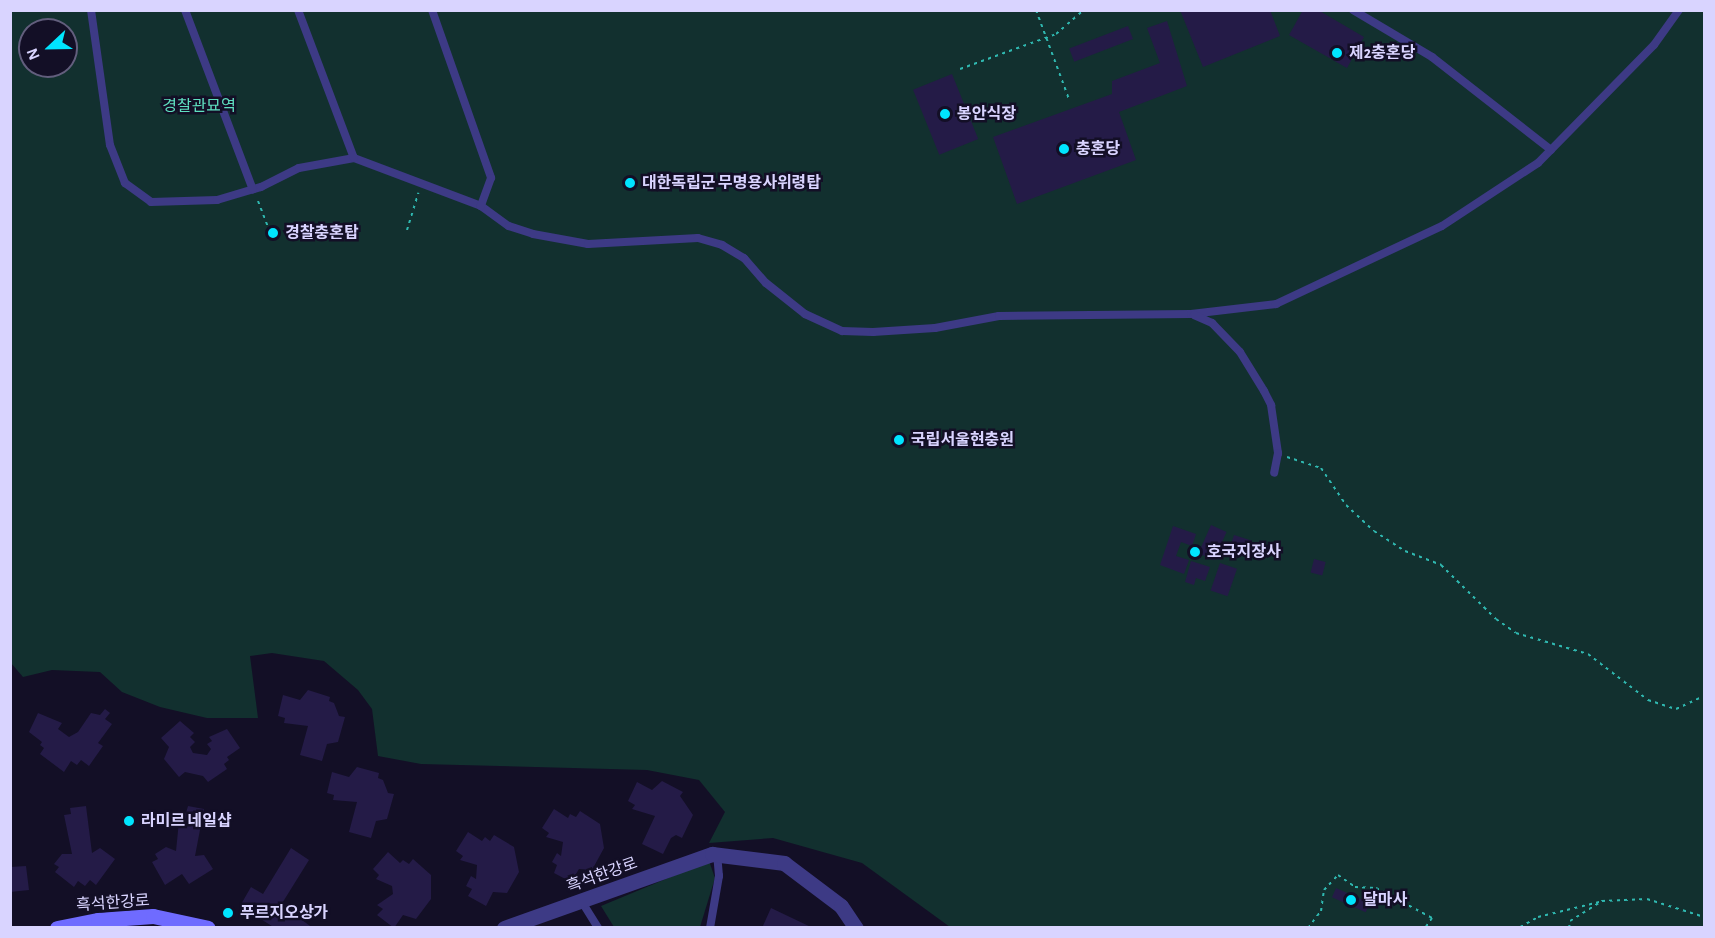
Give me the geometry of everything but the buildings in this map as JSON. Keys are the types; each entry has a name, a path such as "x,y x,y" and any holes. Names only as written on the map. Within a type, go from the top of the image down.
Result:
{"street":[{"name":"흑석한강로","path":"504,927 582,902 715,854"},
{"path":"715,854 784,863 841,906 856,927"},
{"name":"흑석한강로","path":"57,927 98,920 153,916 208,927"}],"lane":[{"path":"185,10 253,190"},
{"path":"298,10 354,158"},
{"path":"432,10 491,178 481,206"},
{"path":"1353,10 1432,57 1551,150"},
{"path":"93,11 110,145 125,183 151,202 173,204 217,200 253,190 299,168 354,158 481,206 508,226 564,241 618,244 698,238 722,245 744,258 766,283 805,314 842,331 935,328 1025,315 1191,314 1276,304 1442,226 1538,163 1654,45 1679,10"},
{"path":"1191,314 1212,322 1240,352 1264,391 1271,405 1278,453 1274,473"},
{"path":"710,927 719,876 715,854"},
{"path":"582,902 598,927"}],"path":[{"path":"1036,10 1069,99"},
{"path":"960,69 1046,38 1084,10"},
{"path":"407,230 421,182"},
{"path":"253,190 268,229"},
{"path":"1278,453 1321,468 1346,505 1374,531 1405,551 1441,565 1496,619 1516,633 1588,654 1648,700 1676,709 1704,696"},
{"path":"1308,927 1321,911 1324,890 1338,875 1355,887 1376,888 1412,910 1432,918 1425,927"},
{"path":"1499,927 1520,927 1538,917 1602,901 1647,899 1704,917"},
{"path":"1569,927 1570,921 1602,901"}],"green space":[{"name":"국립서울현충원","path":"11,11 1704,11 1704,927 950,927 862,863 773,838 709,843 725,812 699,780 647,770 421,764 378,756 372,709 358,690 324,661 272,653 250,656 258,718 207,718 160,707 122,692 100,672 52,670 23,677 11,663"},
{"path":"709,861 715,878 700,927 614,927 601,906"}],"place":[{"name":"제2충혼당","path":"1337,53"},
{"name":"봉안식장","path":"945,114"},
{"name":"충혼당","path":"1064,149"},
{"name":"대한독립군 무명용사위령탑","path":"630,183"},
{"name":"경찰충혼탑","path":"273,233"},
{"name":"국립서울현충원","path":"899,440"},
{"name":"호국지장사","path":"1195,552"},
{"name":"라미르 네일샵","path":"129,821"},
{"name":"달마사","path":"1351,900"},
{"name":"푸르지오상가","path":"228,913"}],"park label":[{"name":"경찰관묘역","path":"199,106"}]}
